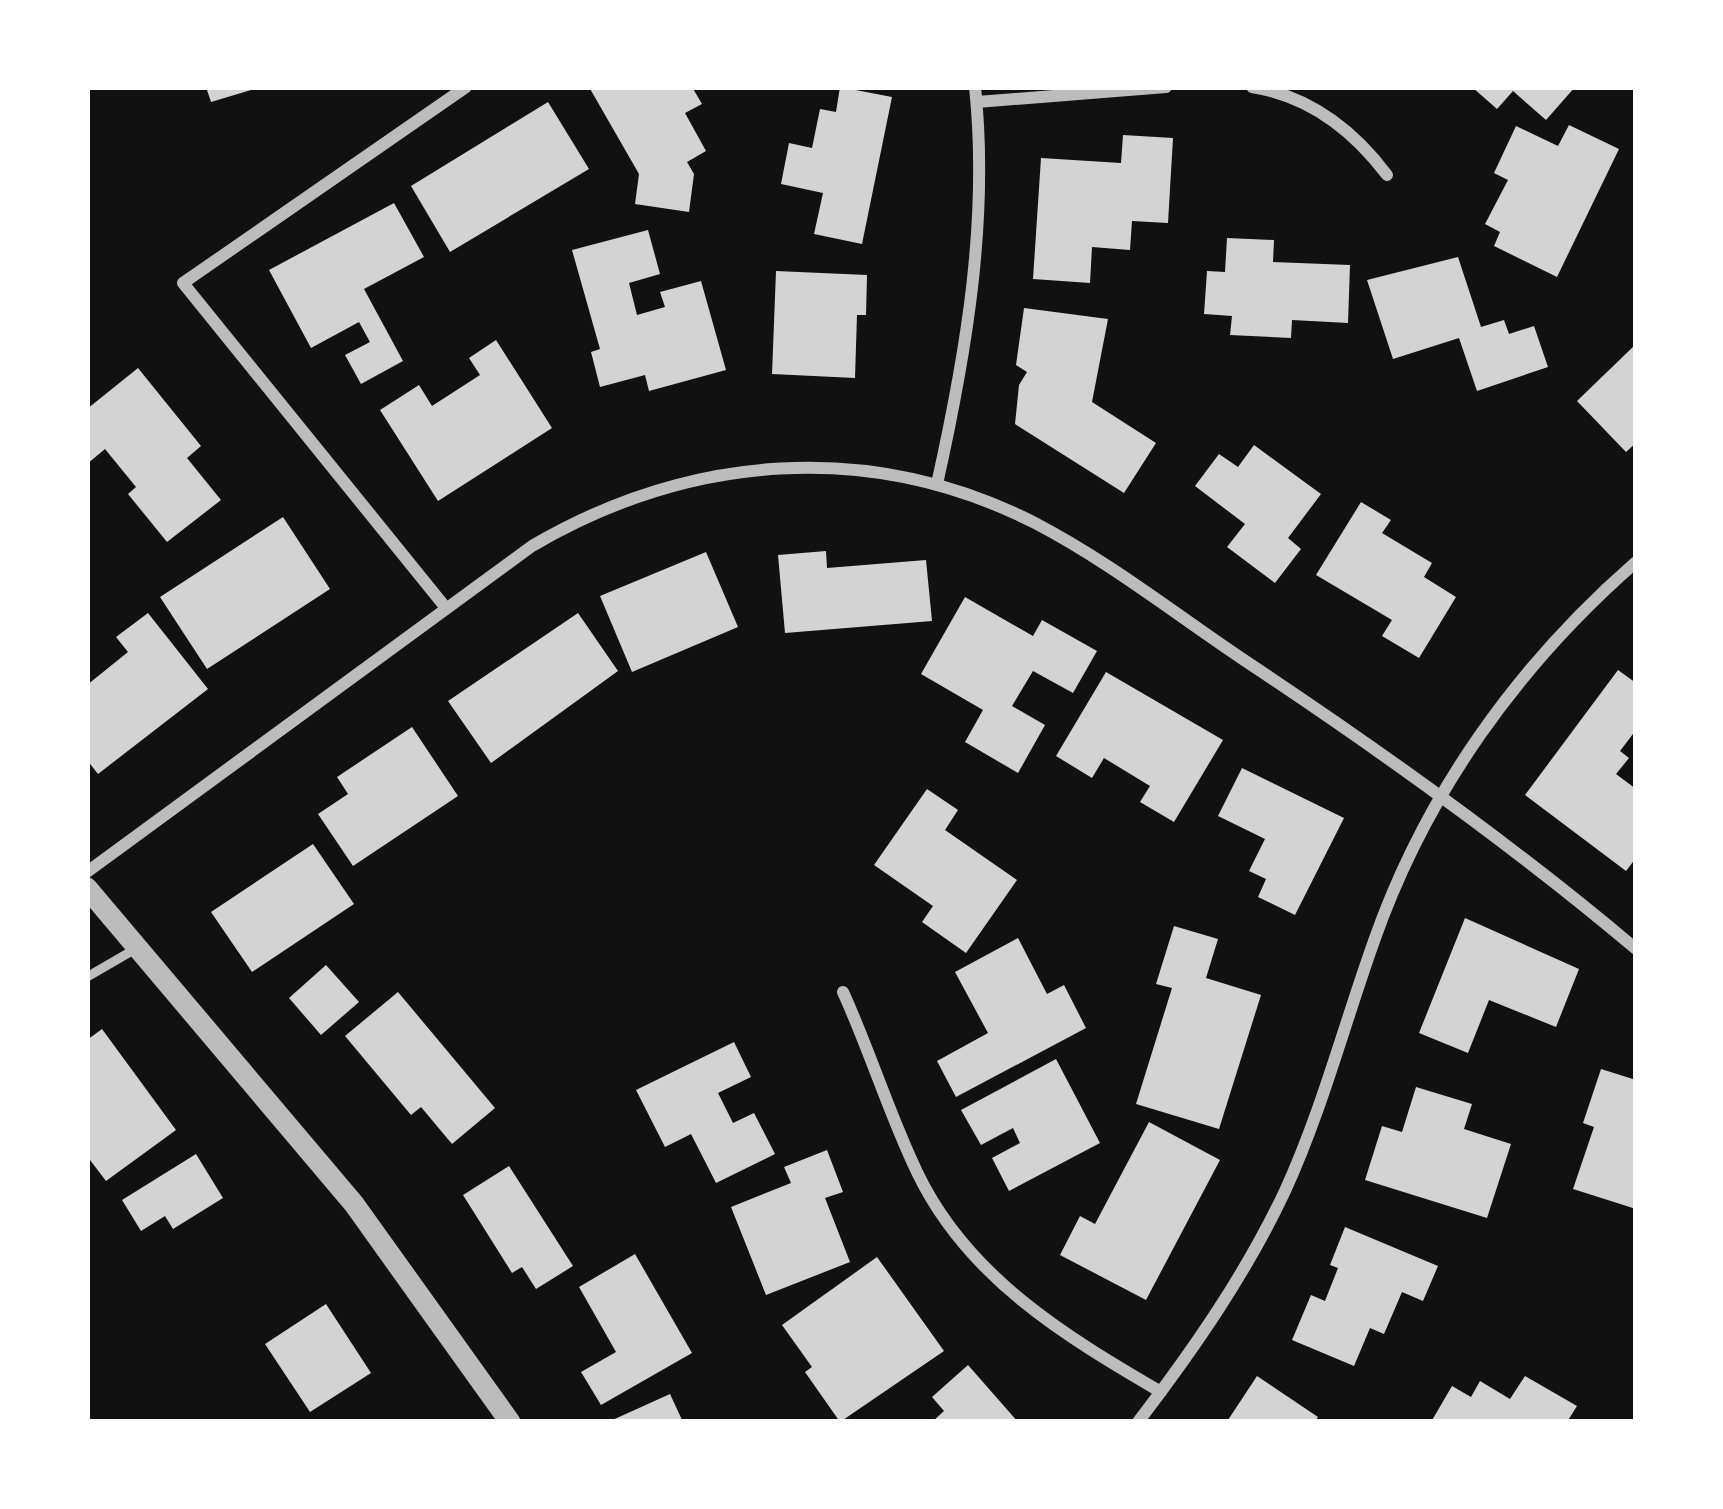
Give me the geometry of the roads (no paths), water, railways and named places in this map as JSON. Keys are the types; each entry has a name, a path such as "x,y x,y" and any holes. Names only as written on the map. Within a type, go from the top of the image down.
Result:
{"street":[{"path":"446,608 183,283 466,87"},
{"path":"937,484 958,390 976,247 981,156 975,87"},
{"path":"977,102 1166,87"},
{"path":"1252,87 1318,110 1339,124 1387,175"},
{"path":"87,872 446,608 577,520 676,482 726,471 855,468 937,484 989,502 1062,539 1442,792 1636,949"},
{"path":"1138,1422 1226,1298 1283,1195 1315,1123 1375,938 1442,792 1527,670 1636,562"},
{"path":"87,888 354,1204 510,1422"},
{"path":"843,992 919,1177 974,1255 1018,1300 1068,1338 1161,1392"}],"lane":[{"path":"87,977 137,947"}]}
